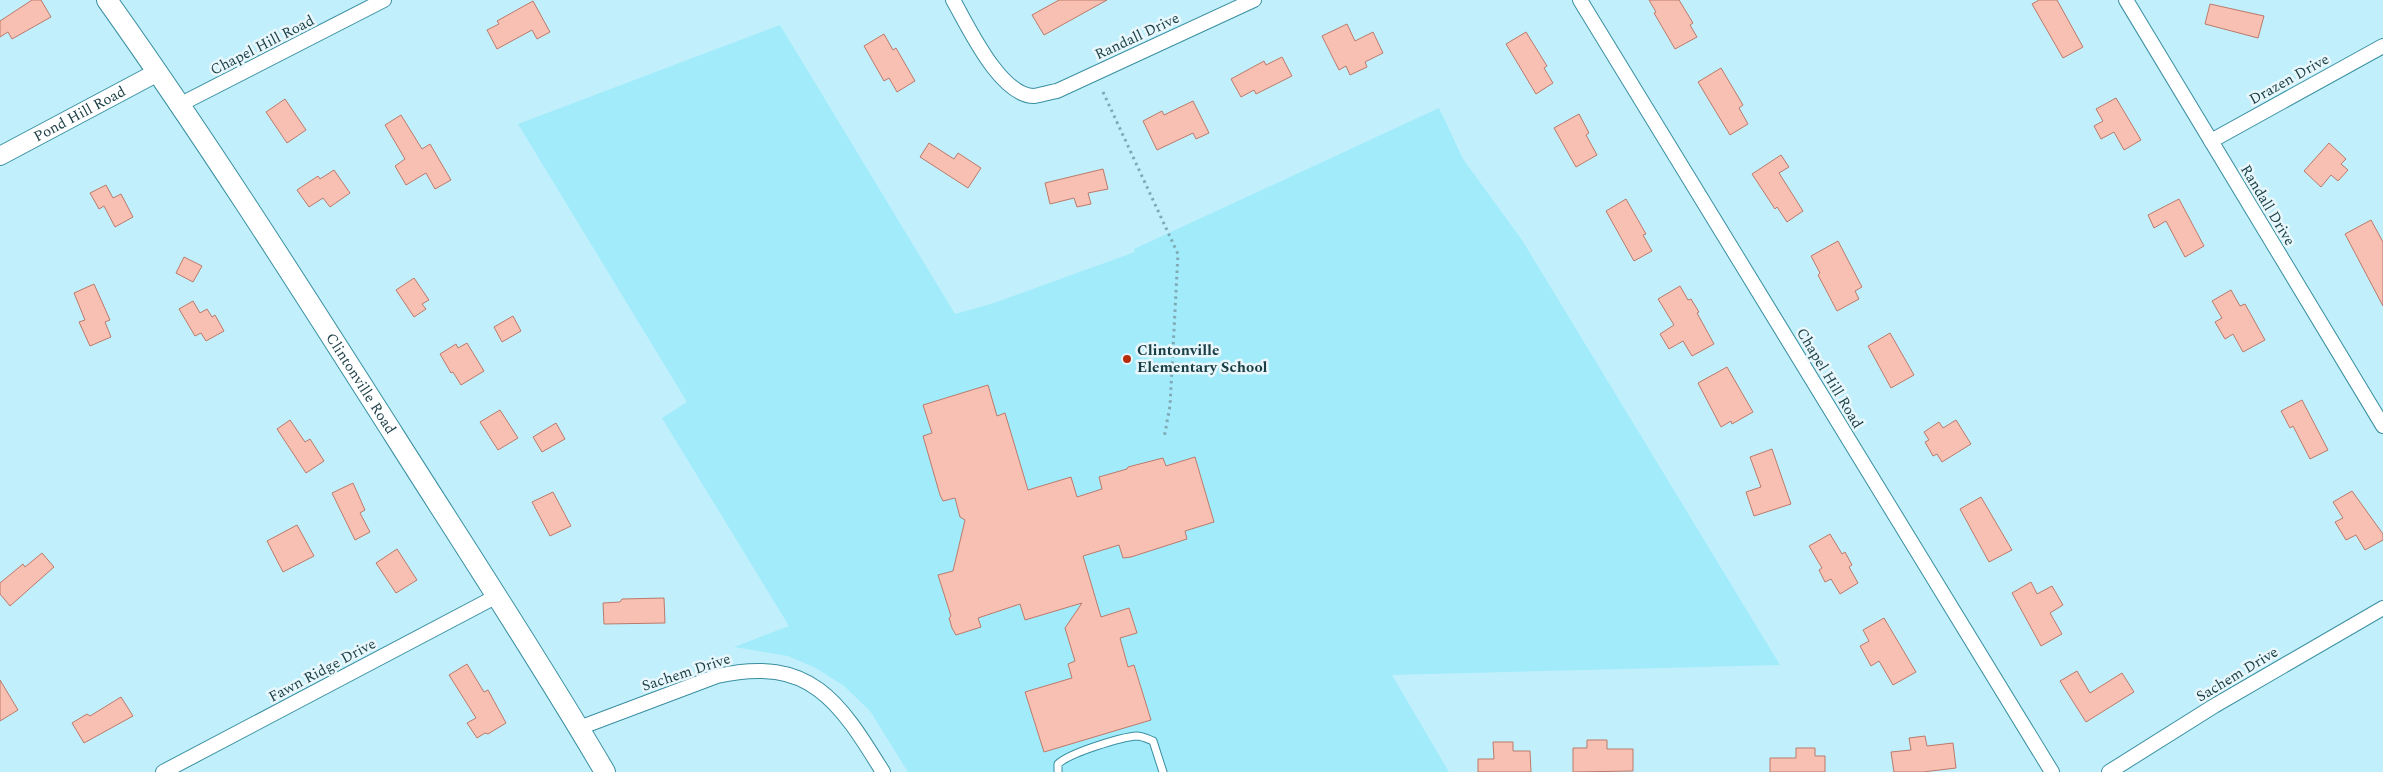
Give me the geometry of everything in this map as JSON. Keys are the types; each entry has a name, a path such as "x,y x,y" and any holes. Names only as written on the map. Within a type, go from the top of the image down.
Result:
{"main road":[{"name":"Clintonville Road","path":"107,0 181,104 496,596 605,772"}],"street":[{"name":"Chapel Hill Road","path":"181,104 384,0"},
{"name":"Randall Drive","path":"953,0 990,64 1009,86 1032,96 1057,91 1254,0"},
{"name":"Chapel Hill Road","path":"1580,0 2052,772"},
{"name":"Randall Drive","path":"2126,0 2383,426"},
{"name":"Drazen Drive","path":"2211,141 2383,46"},
{"name":"Pond Hill Road","path":"0,156 158,72"},
{"name":"Fawn Ridge Drive","path":"163,772 496,596"},
{"name":"Sachem Drive","path":"2108,772 2214,706 2383,608"},
{"name":"Sachem Drive","path":"579,728 717,676 740,671 769,670 810,684 835,702 851,721 883,772"}],"lane":[{"path":"1058,772 1058,764 1063,759 1086,750 1138,736 1152,741 1163,770"}],"path":[{"path":"1103,92 1178,254 1170,406 1164,438"}],"shaded area":[{"name":"Clintonville Elementary School","path":"780,25 955,314 994,303 1135,252 1134,249 1439,108 1463,159 1522,240 1780,665 1392,675 1449,772 908,772 870,711 844,686 816,668 788,656 734,647 789,626 662,418 687,402 518,124"}],"building":[{"path":"32,0 41,0 51,17 12,39 8,32 0,37 0,21"},
{"path":"1059,0 1107,0 1044,35 1032,15"},
{"path":"1649,0 1679,0 1693,23 1690,25 1697,37 1675,49 1654,13 1656,12"},
{"path":"2039,0 2057,0 2083,47 2063,58 2032,4"},
{"path":"533,1 550,32 537,39 532,30 497,49 487,30 499,24 497,21"},
{"path":"2210,4 2264,16 2258,38 2205,24"},
{"path":"1347,24 1355,41 1373,32 1383,53 1365,62 1367,67 1350,75 1346,66 1339,70 1322,36"},
{"path":"1526,32 1547,66 1544,68 1553,83 1536,94 1506,44"},
{"path":"884,34 893,50 896,48 915,81 897,92 889,78 884,81 864,46"},
{"path":"1282,57 1292,76 1256,94 1254,90 1241,97 1231,79 1264,61 1266,65"},
{"path":"1721,68 1743,105 1739,108 1748,124 1730,135 1698,82"},
{"path":"2116,98 2141,140 2124,150 2114,132 2101,139 2094,126 2103,121 2096,109"},
{"path":"285,99 306,130 287,143 266,112"},
{"path":"1193,101 1209,133 1196,139 1193,133 1157,150 1143,121 1162,111 1164,115"},
{"path":"1579,114 1589,133 1586,135 1597,155 1576,167 1554,128"},
{"path":"401,115 422,149 430,144 451,180 435,189 426,173 406,185 395,166 405,159 385,125"},
{"path":"929,143 954,159 958,153 981,168 968,188 920,157"},
{"path":"2329,143 2346,159 2341,164 2348,170 2338,181 2331,175 2321,187 2304,171"},
{"path":"1781,155 1789,167 1779,173 1803,211 1787,222 1777,207 1775,209 1752,174"},
{"path":"1103,169 1108,189 1088,193 1091,204 1077,207 1074,198 1050,204 1045,183"},
{"path":"334,170 350,193 330,207 323,198 309,207 297,190 318,176 320,179"},
{"path":"106,185 113,198 121,194 133,217 115,227 104,206 99,209 90,193"},
{"path":"1626,199 1646,234 1643,235 1652,251 1634,261 1606,211"},
{"path":"2179,199 2204,246 2185,257 2166,221 2154,228 2148,215"},
{"path":"2371,220 2383,242 2383,306 2345,234"},
{"path":"1838,241 1862,287 1855,291 1859,299 1837,311 1818,275 1820,273 1811,256"},
{"path":"184,257 202,266 193,282 176,273"},
{"path":"414,278 429,300 422,304 426,309 414,317 396,290"},
{"path":"94,284 110,320 105,322 111,337 90,346 79,322 85,320 74,293"},
{"path":"1680,286 1688,300 1691,299 1699,312 1697,313 1714,344 1692,356 1683,341 1669,349 1660,334 1674,325 1658,299"},
{"path":"2231,290 2240,306 2245,304 2265,340 2243,352 2233,334 2225,339 2215,322 2222,318 2212,301"},
{"path":"193,301 200,313 207,309 212,317 215,315 224,331 206,341 201,333 195,336 179,309"},
{"path":"513,316 521,331 502,342 494,327"},
{"path":"1890,333 1914,375 1891,388 1868,346"},
{"path":"467,343 484,371 461,385 453,372 451,373 440,354 456,344 458,348"},
{"path":"1727,367 1753,412 1732,424 1731,421 1721,427 1698,383"},
{"path":"988,385 997,416 1005,413 1028,490 1071,477 1077,497 1102,489 1099,477 1127,469 1128,467 1163,458 1166,466 1195,457 1214,522 1185,531 1187,539 1131,557 1123,558 1119,545 1083,556 1101,617 1129,608 1137,633 1120,638 1128,667 1134,665 1151,720 1044,752 1025,692 1072,678 1068,664 1075,661 1065,628 1082,603 1025,620 1020,604 978,618 981,627 956,635 952,628 949,618 951,616 938,575 953,571 965,520 960,517 955,498 943,501 940,495 923,436 932,433 923,405"},
{"path":"2302,400 2328,450 2310,459 2293,426 2290,428 2281,411"},
{"path":"500,410 518,438 498,450 480,422"},
{"path":"290,420 305,442 310,439 324,461 306,473 277,429"},
{"path":"1956,420 1971,444 1942,462 1937,454 1933,456 1925,442 1929,440 1924,432 1939,422 1943,428"},
{"path":"556,423 565,439 542,452 533,437"},
{"path":"1772,449 1791,504 1754,516 1746,492 1761,487 1750,457"},
{"path":"353,483 365,510 360,513 370,532 355,540 332,493"},
{"path":"2352,491 2383,534 2383,540 2365,550 2356,535 2346,540 2335,522 2343,518 2333,502"},
{"path":"553,492 571,526 550,536 532,502"},
{"path":"1981,497 2012,550 1989,562 1960,509"},
{"path":"297,525 314,556 283,572 267,541"},
{"path":"1830,534 1842,554 1845,552 1852,565 1849,567 1858,583 1840,594 1831,579 1825,582 1819,570 1822,568 1809,546"},
{"path":"397,549 417,580 396,593 376,563"},
{"path":"42,553 54,567 10,606 0,594 0,583 23,564 25,567"},
{"path":"2031,582 2037,594 2052,586 2063,605 2050,613 2062,634 2041,646 2012,593"},
{"path":"664,598 665,623 604,624 603,603 620,602 622,599"},
{"path":"1884,618 1916,672 1893,685 1879,661 1871,666 1860,646 1869,641 1863,630"},
{"path":"467,664 484,692 488,690 506,723 488,734 485,733 477,738 467,723 476,718 449,675"},
{"path":"2077,671 2090,693 2122,673 2134,692 2086,722 2060,681"},
{"path":"0,680 18,710 0,721"},
{"path":"121,697 133,716 84,743 72,723 87,714 90,716"},
{"path":"1925,736 1927,746 1953,743 1956,768 1923,772 1894,772 1891,752 1911,750 1909,738"},
{"path":"1587,740 1607,740 1607,749 1633,749 1633,771 1573,772 1573,748 1587,748"},
{"path":"1493,742 1513,742 1513,751 1530,751 1531,772 1478,772 1478,759 1494,759"},
{"path":"1796,748 1815,748 1815,756 1825,756 1825,772 1770,772 1770,758 1796,758"}],"place":[{"name":"Clintonville Elementary School","path":"1127,359"}]}
